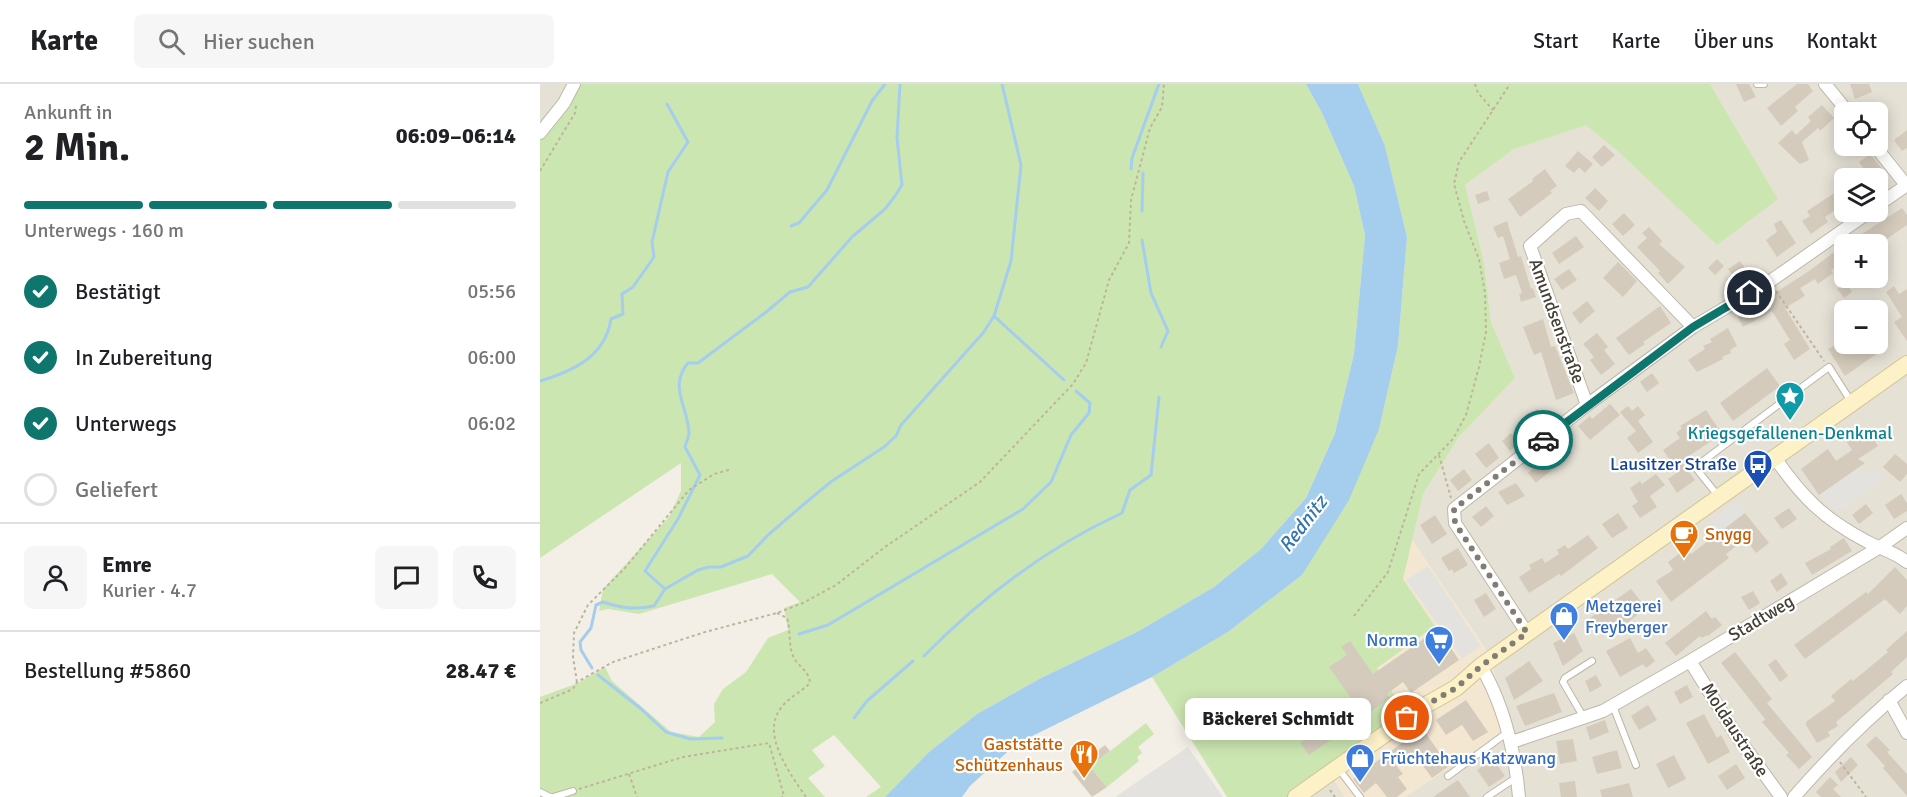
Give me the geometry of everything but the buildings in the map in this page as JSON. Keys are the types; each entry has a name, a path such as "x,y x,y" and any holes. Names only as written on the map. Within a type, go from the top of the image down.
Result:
{"main road":[{"path":"1296,797 1426,705 1450,681 1481,666 1907,364"}],"street":[{"path":"540,134 564,103 574,84"},
{"path":"1825,84 1840,102"},
{"path":"1883,156 1907,185 1888,198"},
{"name":"Amundsenstraße","path":"1587,405 1530,246 1566,214 1581,211 1693,327"},
{"path":"1527,633 1455,523 1454,509 1587,405 1693,327 1769,282 1855,222"},
{"path":"1774,458 1801,494 1816,509 1868,543 1888,549 1907,562"},
{"name":"Stadtweg","path":"1510,737 1585,718 1613,705 1880,547 1907,528"},
{"name":"Moldaustraße","path":"1690,661 1736,735 1781,797"},
{"path":"1481,666 1493,689 1510,737 1518,797"},
{"path":"1794,797 1867,719 1907,686"},
{"path":"1889,700 1907,733"}],"lane":[{"path":"1756,84 1764,84"},
{"path":"1719,497 1695,467 1828,367 1852,403"},
{"path":"1585,718 1563,682 1565,678 1592,661"},
{"path":"1613,705 1636,765"},
{"path":"1448,776 1510,737"},
{"path":"1338,767 1360,797"},
{"path":"1488,797 1517,777"},
{"path":"540,792 551,797 573,790"}],"path":[{"path":"540,703 573,689 577,681 612,662 777,613 803,603 836,585 885,547 980,482 1073,384 1086,363 1109,280 1129,243 1131,200 1150,128 1162,107 1164,84"},
{"path":"1475,84 1478,93 1493,110"},
{"path":"1354,616 1388,572 1419,474 1453,439 1466,415 1486,332 1485,293 1479,259 1464,221 1454,184 1459,162 1510,84"},
{"path":"540,171 575,113 576,104"},
{"path":"1769,282 1828,367"},
{"path":"1439,455 1454,509"},
{"path":"577,681 573,657 574,633 588,605 626,568 689,490 714,474 729,470"},
{"path":"777,613 787,618 790,648 794,658 809,677 810,683 781,708 774,721 778,750 788,771 806,797"},
{"path":"573,790 682,757 769,743 784,796 782,797"},
{"path":"1833,753 1866,797"},
{"path":"629,774 637,797"}],"shaded area":[{"path":"540,84 568,84 540,123"},
{"path":"1710,84 1907,84 1907,797 1405,797 1507,729 1491,657 1412,540 1423,494 1459,437 1515,378 1491,322 1484,262 1465,185 1514,149 1586,124 1619,152 1778,199"},
{"path":"1852,465 1871,475 1874,471 1887,478 1838,513 1819,495 1848,475"},
{"path":"1737,501 1745,513 1719,533 1710,522"},
{"path":"1412,540 1491,657 1508,729 1405,797 1345,797 1329,773 1376,668 1435,626 1403,579"},
{"path":"1428,566 1481,646 1462,659 1406,580"},
{"path":"1188,747 1223,797 1115,797"},
{"path":"1329,773 1345,797 1295,797"}],"green space":[{"path":"576,84 1306,84 1322,113 1354,186 1365,235 1354,354 1335,433 1306,498 1261,549 1214,587 1137,632 1041,678 977,714 929,752 885,797 866,797 881,787 834,735 812,750 825,766 808,778 825,797 540,797 540,697 578,683 605,667 612,681 671,732 699,737 715,722 714,704 723,689 746,672 768,638 788,630 784,608 800,602 772,574 639,614 608,609 599,611 603,589 669,517 681,491 681,463 540,558 540,139"},
{"path":"1358,84 1710,84 1778,199 1717,245 1619,152 1586,125 1514,149 1465,185 1484,262 1491,322 1515,378 1459,437 1423,494 1403,579 1435,626 1377,668 1408,717 1295,797 1227,797 1152,677 1228,632 1302,575 1379,429 1398,346 1407,237 1385,146"},
{"path":"1146,723 1154,734 1138,747 1142,753 1137,757 1139,761 1107,787 1090,767"}],"water":[{"name":"Rednitz","path":"1306,84 1358,84 1385,146 1407,237 1398,346 1379,429 1349,500 1302,575 1228,632 1152,677 1016,744 970,786 962,797 885,797 929,752 977,714 1041,678 1137,632 1214,587 1261,549 1306,498 1335,433 1354,354 1365,235 1354,186 1322,113"}],"waterway":[{"path":"791,226 799,223 827,190 872,101 885,84"},
{"path":"592,668 581,650 580,642 591,628 596,605 603,602 628,608 654,606 665,589 645,571 678,519 700,475 685,447 689,433 679,389 682,372 688,363 698,363 790,292 808,287 852,237 885,209 895,196 902,185 897,138 900,84"},
{"path":"665,589 698,570 721,567 748,556 768,535 832,481 884,447 896,436 901,425 983,333 994,316 1011,261 1021,165 1002,84"},
{"path":"1131,169 1132,158 1159,84"},
{"path":"540,381 575,367 595,353 608,332 611,319 623,314 622,294 633,287 654,257 652,242 668,172 688,142 667,104"},
{"path":"1142,211 1143,173"},
{"path":"1142,240 1151,293 1168,331 1161,347"},
{"path":"994,316 1064,380"},
{"path":"799,634 828,625 1023,509 1051,482 1071,435 1089,413 1090,403 1076,391"},
{"path":"924,656 969,614 1017,575 1068,542 1122,513 1130,490 1151,475 1159,397"},
{"path":"854,718 867,701 913,661"},
{"path":"598,675 666,732 690,739 722,738"}],"way so far":[{"path":"1407,718 1465,682 1481,666 1527,633 1455,523 1454,509 1543,440"}],"place":[{"name":"Kriegsgefallenen-Denkmal","path":"1790,422"},
{"name":"Lausitzer Straße","path":"1758,490"},
{"name":"Snygg","path":"1684,560"},
{"name":"Metzgerei Freyberger","path":"1564,642"},
{"name":"Norma","path":"1439,666"},
{"name":"Bäckerei Schmidt","path":"1407,718"},
{"name":"Gaststätte Schützenhaus","path":"1084,780"},
{"name":"Früchtehaus Katzwang","path":"1360,784"}],"route":[{"path":"1543,440 1693,327 1750,293"}]}
